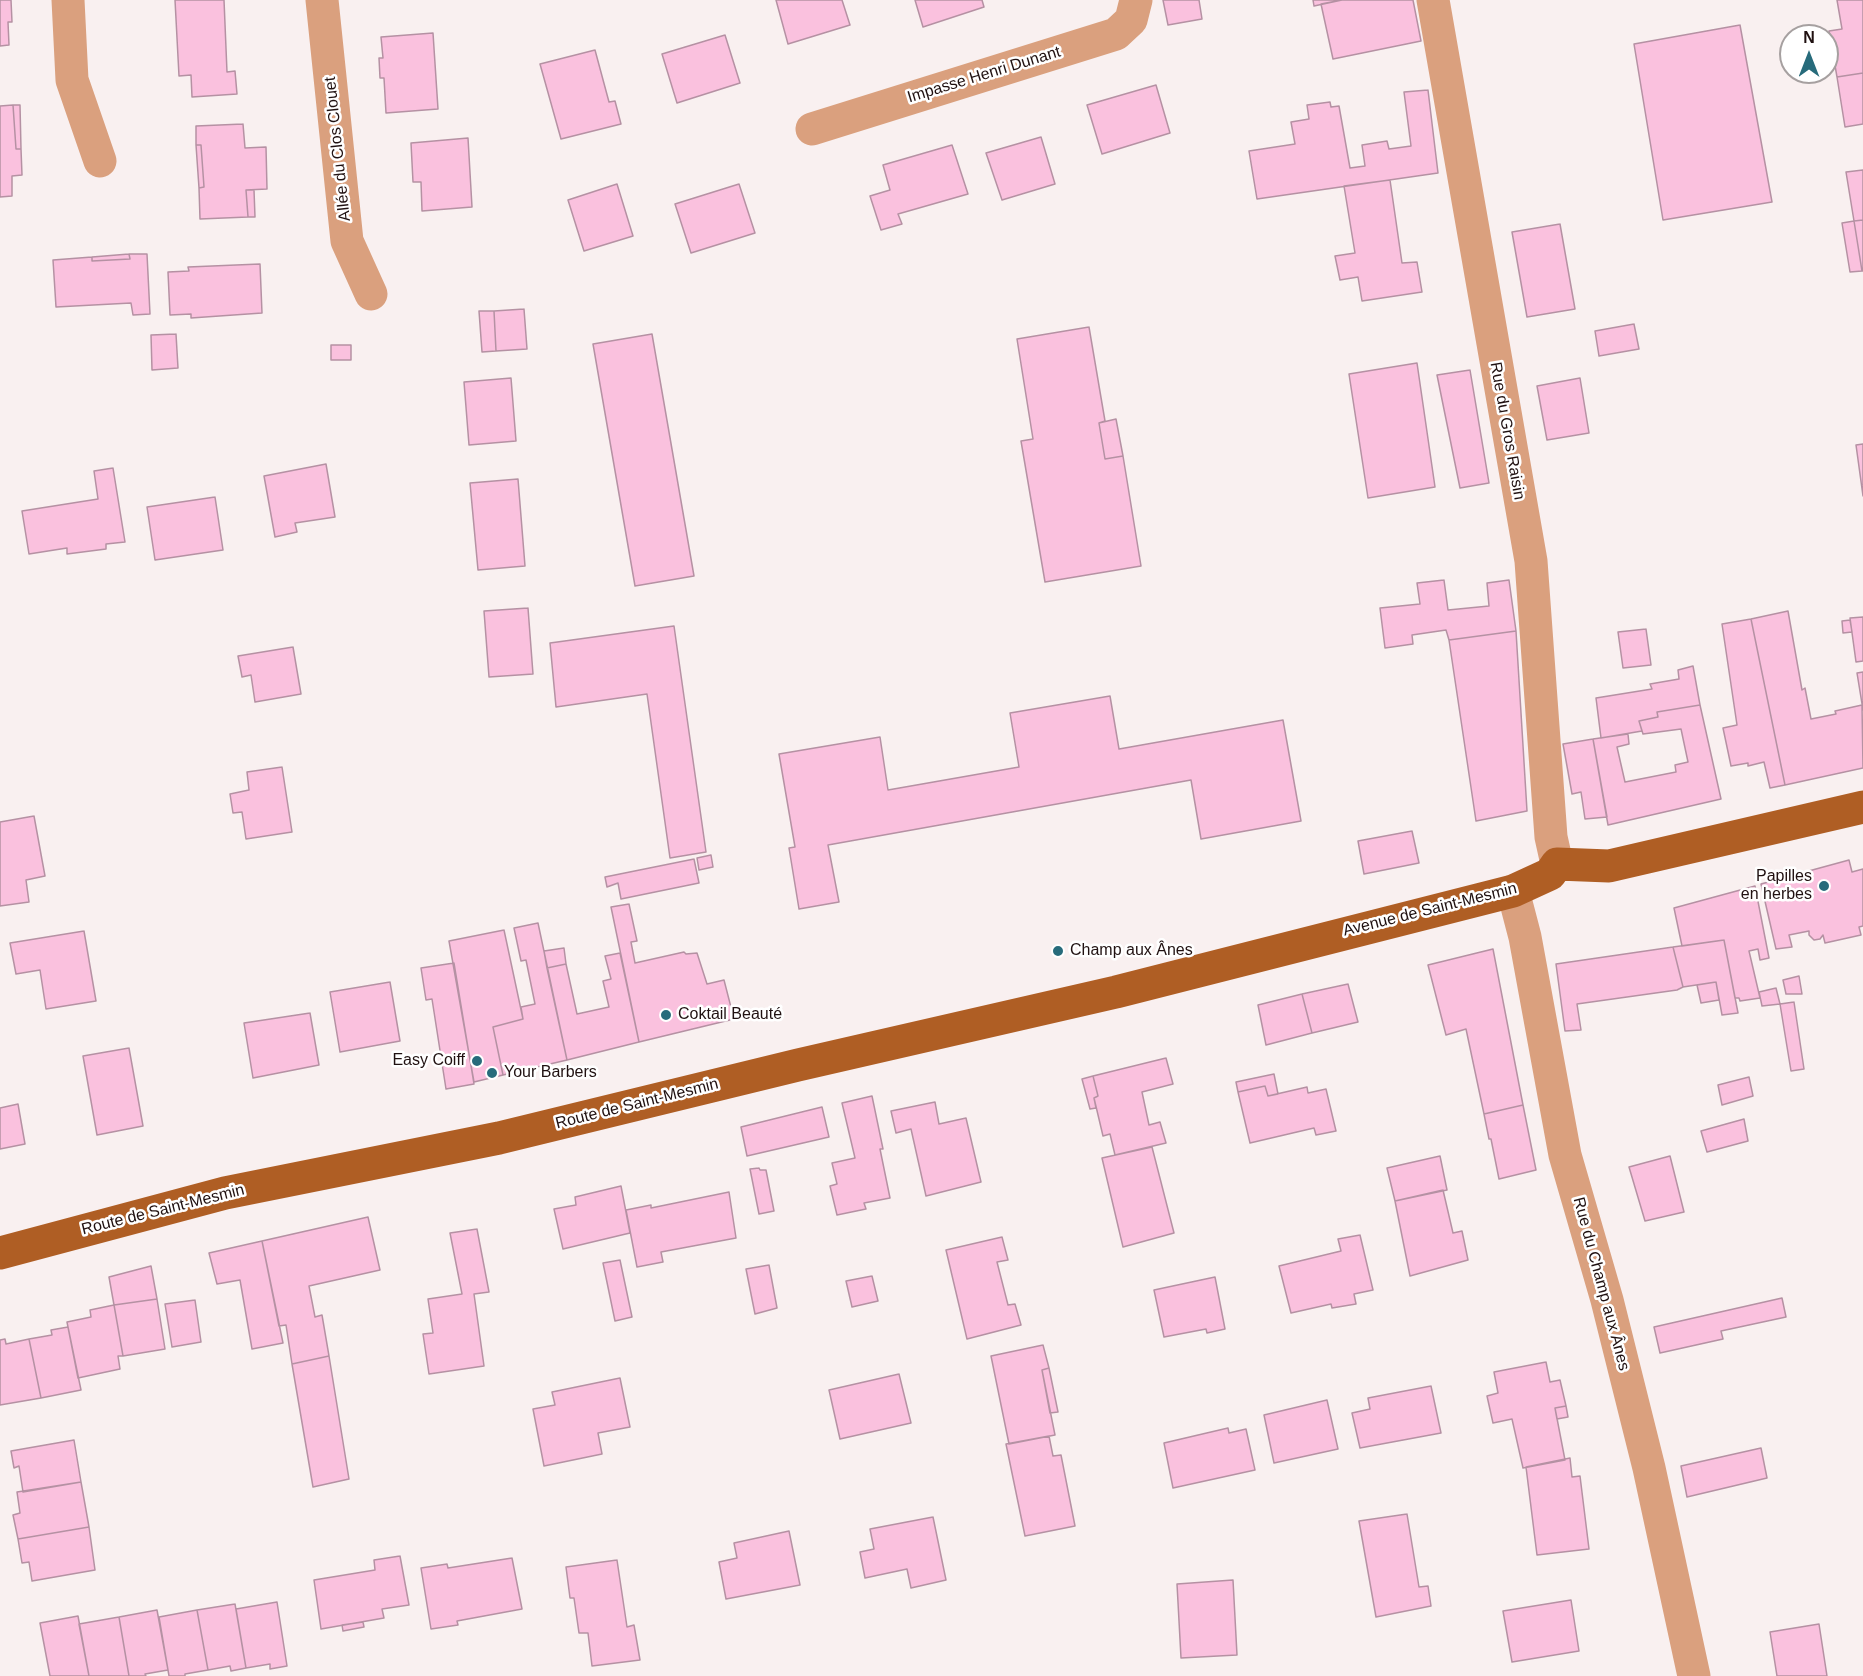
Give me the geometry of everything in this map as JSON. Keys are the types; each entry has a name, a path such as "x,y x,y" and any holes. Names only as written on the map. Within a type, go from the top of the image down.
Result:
{"main road":[{"path":"1557,864 1609,866 1863,807"},
{"name":"Avenue de Saint-Mesmin","path":"1273,951 1513,891 1550,874 1557,864"},
{"name":"Route de Saint-Mesmin","path":"0,1253 225,1193 499,1138 787,1068 1116,992 1273,951"}],"street":[{"path":"68,0 72,80 100,161"},
{"name":"Allée du Clos Clouet","path":"322,0 347,241 371,294"},
{"name":"Impasse Henri Dunant","path":"812,129 1116,34 1131,20 1136,0"},
{"name":"Rue du Gros Raisin","path":"1433,0 1531,561 1551,837 1557,864"},
{"name":"Rue du Champ aux Ânes","path":"1513,891 1525,937 1565,1155 1607,1300 1643,1445 1694,1676"}],"building":[{"path":"0,0 11,0 12,22 8,22 9,45 0,46"},
{"path":"175,0 224,0 227,72 235,71 237,94 192,97 191,75 179,76"},
{"path":"776,0 842,0 850,25 788,44"},
{"path":"915,0 982,0 984,7 923,27"},
{"path":"1163,0 1199,0 1202,19 1168,25"},
{"path":"1313,0 1342,0 1314,6"},
{"path":"1342,0 1413,0 1421,41 1333,59 1321,4"},
{"path":"1837,0 1863,0 1863,73 1839,77 1839,29 1842,29"},
{"path":"1740,25 1772,202 1663,220 1634,44"},
{"path":"433,33 438,109 386,113 384,78 380,78 379,58 383,58 381,37"},
{"path":"725,35 740,83 677,103 662,54"},
{"path":"595,50 609,102 615,101 621,124 561,139 540,64"},
{"path":"1863,73 1863,124 1845,127 1839,77"},
{"path":"1156,85 1170,133 1102,154 1087,105"},
{"path":"1428,90 1438,173 1257,199 1249,151 1295,144 1291,122 1309,119 1307,105 1330,102 1331,107 1339,106 1350,168 1365,166 1362,145 1387,141 1389,149 1411,146 1404,92"},
{"path":"13,105 16,149 21,149 22,175 12,176 12,196 0,197 0,106"},
{"path":"13,105 20,105 21,149 16,149"},
{"path":"243,124 245,148 266,147 267,189 246,190 248,217 200,219 199,188 204,187 201,145 196,145 196,126"},
{"path":"1041,137 1055,184 1002,200 986,153"},
{"path":"468,138 472,207 422,211 421,182 413,182 411,143"},
{"path":"196,145 201,145 204,187 199,188"},
{"path":"952,145 968,194 898,214 902,224 881,230 870,196 890,190 883,165"},
{"path":"1863,170 1863,220 1854,221 1846,172"},
{"path":"1390,180 1402,263 1417,262 1422,292 1362,301 1358,277 1340,280 1335,256 1355,253 1344,186"},
{"path":"617,184 633,236 584,251 568,200"},
{"path":"739,184 755,233 691,253 675,204"},
{"path":"246,190 254,190 255,217 248,217"},
{"path":"1863,220 1863,271 1862,271 1854,221"},
{"path":"1854,221 1862,271 1850,272 1842,223"},
{"path":"1560,224 1575,309 1527,317 1512,232"},
{"path":"129,254 147,254 150,314 133,315 131,303 56,307 53,260 92,257 92,261 130,259"},
{"path":"129,254 130,259 92,261 92,257"},
{"path":"260,264 262,313 191,318 191,314 170,315 168,272 189,271 188,267"},
{"path":"524,309 527,349 496,351 494,311"},
{"path":"479,311 494,311 496,351 482,352"},
{"path":"1634,324 1639,349 1599,356 1595,331"},
{"path":"1089,327 1105,421 1099,423 1105,459 1123,456 1141,566 1045,582 1021,441 1033,439 1017,339"},
{"path":"176,334 178,368 152,370 151,335"},
{"path":"652,334 694,576 635,586 593,344"},
{"path":"331,345 351,345 351,360 331,360"},
{"path":"1417,363 1435,487 1368,498 1349,374"},
{"path":"1470,370 1489,483 1460,488 1437,375"},
{"path":"511,378 516,441 469,445 464,382"},
{"path":"1580,378 1589,433 1547,440 1537,386"},
{"path":"1116,419 1123,456 1105,459 1099,423"},
{"path":"1863,444 1863,496 1856,445"},
{"path":"326,464 335,517 295,523 297,532 275,537 264,476"},
{"path":"113,468 125,542 106,544 106,549 67,554 67,548 29,554 22,511 98,499 94,471"},
{"path":"518,479 525,566 478,570 470,483"},
{"path":"215,497 223,550 155,560 147,507"},
{"path":"1444,580 1448,610 1489,606 1487,583 1509,580 1516,631 1449,640 1446,630 1412,635 1413,644 1385,648 1380,608 1420,604 1417,583"},
{"path":"528,608 533,674 489,677 484,611"},
{"path":"1788,611 1802,690 1805,688 1811,719 1862,705 1863,768 1785,785 1751,619"},
{"path":"1863,617 1863,661 1856,662 1850,618"},
{"path":"1751,619 1785,785 1770,788 1764,762 1748,766 1748,763 1731,766 1723,728 1737,725 1722,624"},
{"path":"1850,620 1852,632 1843,633 1842,621"},
{"path":"674,626 706,852 670,858 647,694 556,707 550,643"},
{"path":"1646,629 1651,665 1623,668 1618,632"},
{"path":"1516,631 1527,811 1476,821 1449,640"},
{"path":"293,647 301,694 255,702 251,675 242,677 238,656"},
{"path":"1693,666 1700,705 1657,712 1658,717 1639,721 1642,731 1601,738 1596,698 1652,689 1650,684 1679,679 1678,670"},
{"path":"1863,672 1863,710 1857,673"},
{"path":"1110,696 1119,749 1283,720 1301,821 1201,839 1191,780 828,845 839,902 799,909 789,848 795,847 779,754 880,737 888,790 1019,767 1010,713"},
{"path":"1700,705 1721,799 1608,825 1593,739 1628,734 1629,744 1617,747 1625,782 1676,772 1675,765 1688,762 1681,729 1643,734 1639,721 1658,717 1657,712"},
{"path":"1593,739 1607,817 1585,819 1581,792 1572,794 1563,744"},
{"path":"282,767 292,832 246,839 242,812 233,813 230,794 249,790 247,772"},
{"path":"34,816 45,876 26,880 29,902 0,906 0,822"},
{"path":"1412,831 1419,863 1364,874 1358,841"},
{"path":"711,855 713,867 699,870 697,858"},
{"path":"694,859 699,883 621,899 618,883 607,887 605,877"},
{"path":"1849,860 1852,872 1863,869 1863,926 1859,927 1861,935 1825,943 1823,935 1820,939 1814,940 1809,935 1809,931 1789,935 1792,947 1776,949 1761,884"},
{"path":"1755,886 1769,958 1760,960 1758,949 1749,951 1760,998 1740,1001 1739,998 1735,998 1724,940 1682,946 1674,908"},
{"path":"629,904 637,941 631,942 635,963 684,952 686,954 697,953 707,984 724,980 734,1019 639,1042 611,907"},
{"path":"538,923 567,1060 503,1075 493,1027 523,1019 521,1007 535,1004 526,960 521,961 514,928"},
{"path":"504,930 523,1019 493,1027 503,1075 474,1082 449,941"},
{"path":"84,931 96,1001 46,1009 40,970 16,974 10,943"},
{"path":"1724,940 1738,1013 1722,1015 1716,982 1683,987 1673,947"},
{"path":"1673,947 1683,987 1677,990 1577,1004 1581,1030 1565,1031 1556,964"},
{"path":"564,948 566,964 547,968 544,951"},
{"path":"1493,949 1523,1105 1484,1114 1466,1029 1446,1035 1428,965"},
{"path":"620,953 639,1042 567,1060 547,968 566,964 577,1014 609,1007 603,981 611,979 605,956"},
{"path":"454,963 474,1084 446,1089 432,999 426,1000 421,968"},
{"path":"1799,976 1802,994 1786,994 1783,980"},
{"path":"390,982 400,1041 340,1052 330,992"},
{"path":"1716,982 1719,1000 1701,1003 1697,985"},
{"path":"1348,984 1358,1022 1312,1033 1302,994"},
{"path":"1776,988 1780,1004 1762,1006 1759,992"},
{"path":"1302,994 1312,1033 1266,1045 1258,1005"},
{"path":"1794,1002 1804,1069 1791,1071 1780,1004"},
{"path":"310,1013 319,1065 253,1078 244,1023"},
{"path":"129,1048 143,1126 97,1135 83,1056"},
{"path":"1166,1058 1173,1084 1142,1092 1149,1125 1160,1122 1166,1143 1115,1155 1110,1134 1103,1136 1094,1098 1098,1096 1093,1076"},
{"path":"1274,1074 1278,1094 1268,1096 1265,1086 1238,1092 1236,1082"},
{"path":"1093,1076 1098,1096 1094,1098 1096,1108 1090,1109 1082,1079"},
{"path":"1749,1077 1753,1096 1722,1105 1718,1085"},
{"path":"1265,1086 1268,1096 1307,1087 1308,1093 1326,1089 1336,1131 1316,1135 1314,1128 1250,1143 1238,1092"},
{"path":"872,1096 890,1198 864,1203 866,1209 837,1215 830,1186 837,1184 832,1163 855,1158 842,1103"},
{"path":"935,1102 939,1124 966,1118 981,1182 926,1196 911,1129 896,1133 891,1111"},
{"path":"18,1104 25,1144 0,1149 0,1108"},
{"path":"1523,1105 1536,1170 1499,1179 1484,1114"},
{"path":"822,1107 829,1137 747,1156 741,1127"},
{"path":"1744,1119 1748,1141 1707,1152 1701,1131"},
{"path":"1152,1147 1174,1233 1123,1247 1102,1158"},
{"path":"1440,1156 1447,1190 1395,1201 1387,1168"},
{"path":"1670,1156 1684,1212 1645,1221 1629,1167"},
{"path":"750,1169 766,1170 774,1211 759,1214"},
{"path":"621,1186 630,1233 563,1249 554,1209 576,1205 575,1197"},
{"path":"1443,1190 1453,1233 1462,1231 1468,1260 1410,1276 1395,1201"},
{"path":"729,1192 736,1238 661,1252 663,1262 637,1267 626,1210 651,1205 651,1208"},
{"path":"368,1217 380,1270 309,1286 315,1317 322,1315 329,1356 292,1364 286,1325 279,1326 262,1241"},
{"path":"477,1229 489,1292 474,1294 484,1366 429,1374 423,1334 433,1333 428,1299 462,1294 450,1233"},
{"path":"1360,1235 1373,1290 1354,1294 1356,1304 1332,1308 1331,1304 1291,1313 1279,1266 1341,1251 1338,1239"},
{"path":"1002,1237 1008,1260 997,1262 1008,1305 1015,1304 1021,1325 967,1339 946,1250"},
{"path":"262,1241 283,1343 252,1349 240,1280 217,1284 209,1253"},
{"path":"620,1260 632,1317 615,1321 603,1263"},
{"path":"769,1265 777,1308 755,1314 746,1269"},
{"path":"151,1266 157,1299 114,1305 109,1277"},
{"path":"872,1276 878,1301 852,1307 846,1281"},
{"path":"1215,1277 1225,1329 1207,1333 1206,1329 1164,1337 1154,1290"},
{"path":"1782,1298 1786,1317 1721,1331 1723,1339 1660,1353 1654,1327"},
{"path":"157,1299 165,1349 123,1356 114,1305"},
{"path":"195,1300 201,1342 172,1347 165,1304"},
{"path":"114,1305 123,1356 118,1356 120,1369 78,1378 67,1322 91,1317 90,1310"},
{"path":"68,1327 81,1390 41,1398 29,1339 52,1335 51,1330"},
{"path":"5,1339 6,1344 29,1339 41,1398 0,1405 0,1340"},
{"path":"1043,1345 1049,1368 1042,1370 1055,1435 1009,1444 991,1356"},
{"path":"329,1356 349,1479 313,1487 292,1364"},
{"path":"1546,1362 1550,1382 1560,1380 1566,1406 1555,1408 1565,1460 1523,1468 1512,1419 1493,1423 1487,1396 1498,1393 1494,1372"},
{"path":"1049,1368 1058,1412 1050,1413 1042,1370"},
{"path":"899,1374 911,1423 840,1439 829,1390"},
{"path":"620,1378 630,1427 598,1433 602,1454 544,1466 533,1409 555,1405 552,1392"},
{"path":"1431,1386 1441,1433 1360,1448 1352,1413 1370,1409 1368,1398"},
{"path":"1327,1400 1338,1449 1274,1463 1264,1415"},
{"path":"1566,1406 1568,1417 1557,1419 1555,1408"},
{"path":"1228,1428 1229,1433 1246,1429 1255,1470 1173,1488 1164,1443"},
{"path":"1049,1436 1053,1456 1061,1455 1075,1526 1025,1536 1006,1444"},
{"path":"74,1440 81,1482 23,1492 19,1466 14,1468 11,1451"},
{"path":"1761,1448 1767,1478 1687,1497 1681,1466"},
{"path":"1570,1458 1572,1477 1580,1476 1589,1549 1537,1555 1526,1467"},
{"path":"81,1482 89,1527 18,1539 13,1515 20,1513 17,1492"},
{"path":"1407,1514 1419,1587 1428,1586 1431,1606 1376,1617 1359,1521"},
{"path":"933,1517 946,1580 911,1588 907,1569 865,1578 860,1552 874,1549 870,1529"},
{"path":"89,1527 95,1570 32,1581 29,1562 22,1563 18,1539"},
{"path":"789,1531 800,1585 726,1599 719,1562 737,1558 734,1543"},
{"path":"400,1556 409,1605 382,1609 384,1618 321,1629 314,1580 375,1570 374,1560"},
{"path":"512,1558 522,1609 457,1621 458,1625 431,1629 421,1568 447,1564 448,1568"},
{"path":"617,1560 627,1627 634,1625 640,1660 592,1666 588,1633 579,1633 574,1598 570,1598 566,1567"},
{"path":"1233,1580 1237,1655 1181,1658 1177,1584"},
{"path":"1571,1600 1579,1651 1512,1662 1503,1611"},
{"path":"277,1602 287,1666 270,1669 270,1664 246,1668 236,1609"},
{"path":"235,1604 246,1668 231,1671 230,1666 208,1670 197,1610"},
{"path":"157,1610 168,1670 145,1674 146,1676 129,1676 119,1617"},
{"path":"197,1610 208,1670 185,1674 185,1676 169,1676 159,1617"},
{"path":"78,1616 89,1676 50,1676 40,1623"},
{"path":"119,1617 129,1676 89,1676 79,1624"},
{"path":"363,1622 364,1627 343,1631 342,1625"},
{"path":"1819,1624 1827,1676 1777,1676 1770,1632"}],"place":[{"name":"Papilles en herbes","path":"1824,886"},
{"name":"Champ aux Ânes","path":"1058,951"},
{"name":"Coktail Beauté","path":"666,1015"},
{"name":"Easy Coiff","path":"477,1061"},
{"name":"Your Barbers","path":"492,1073"}]}
